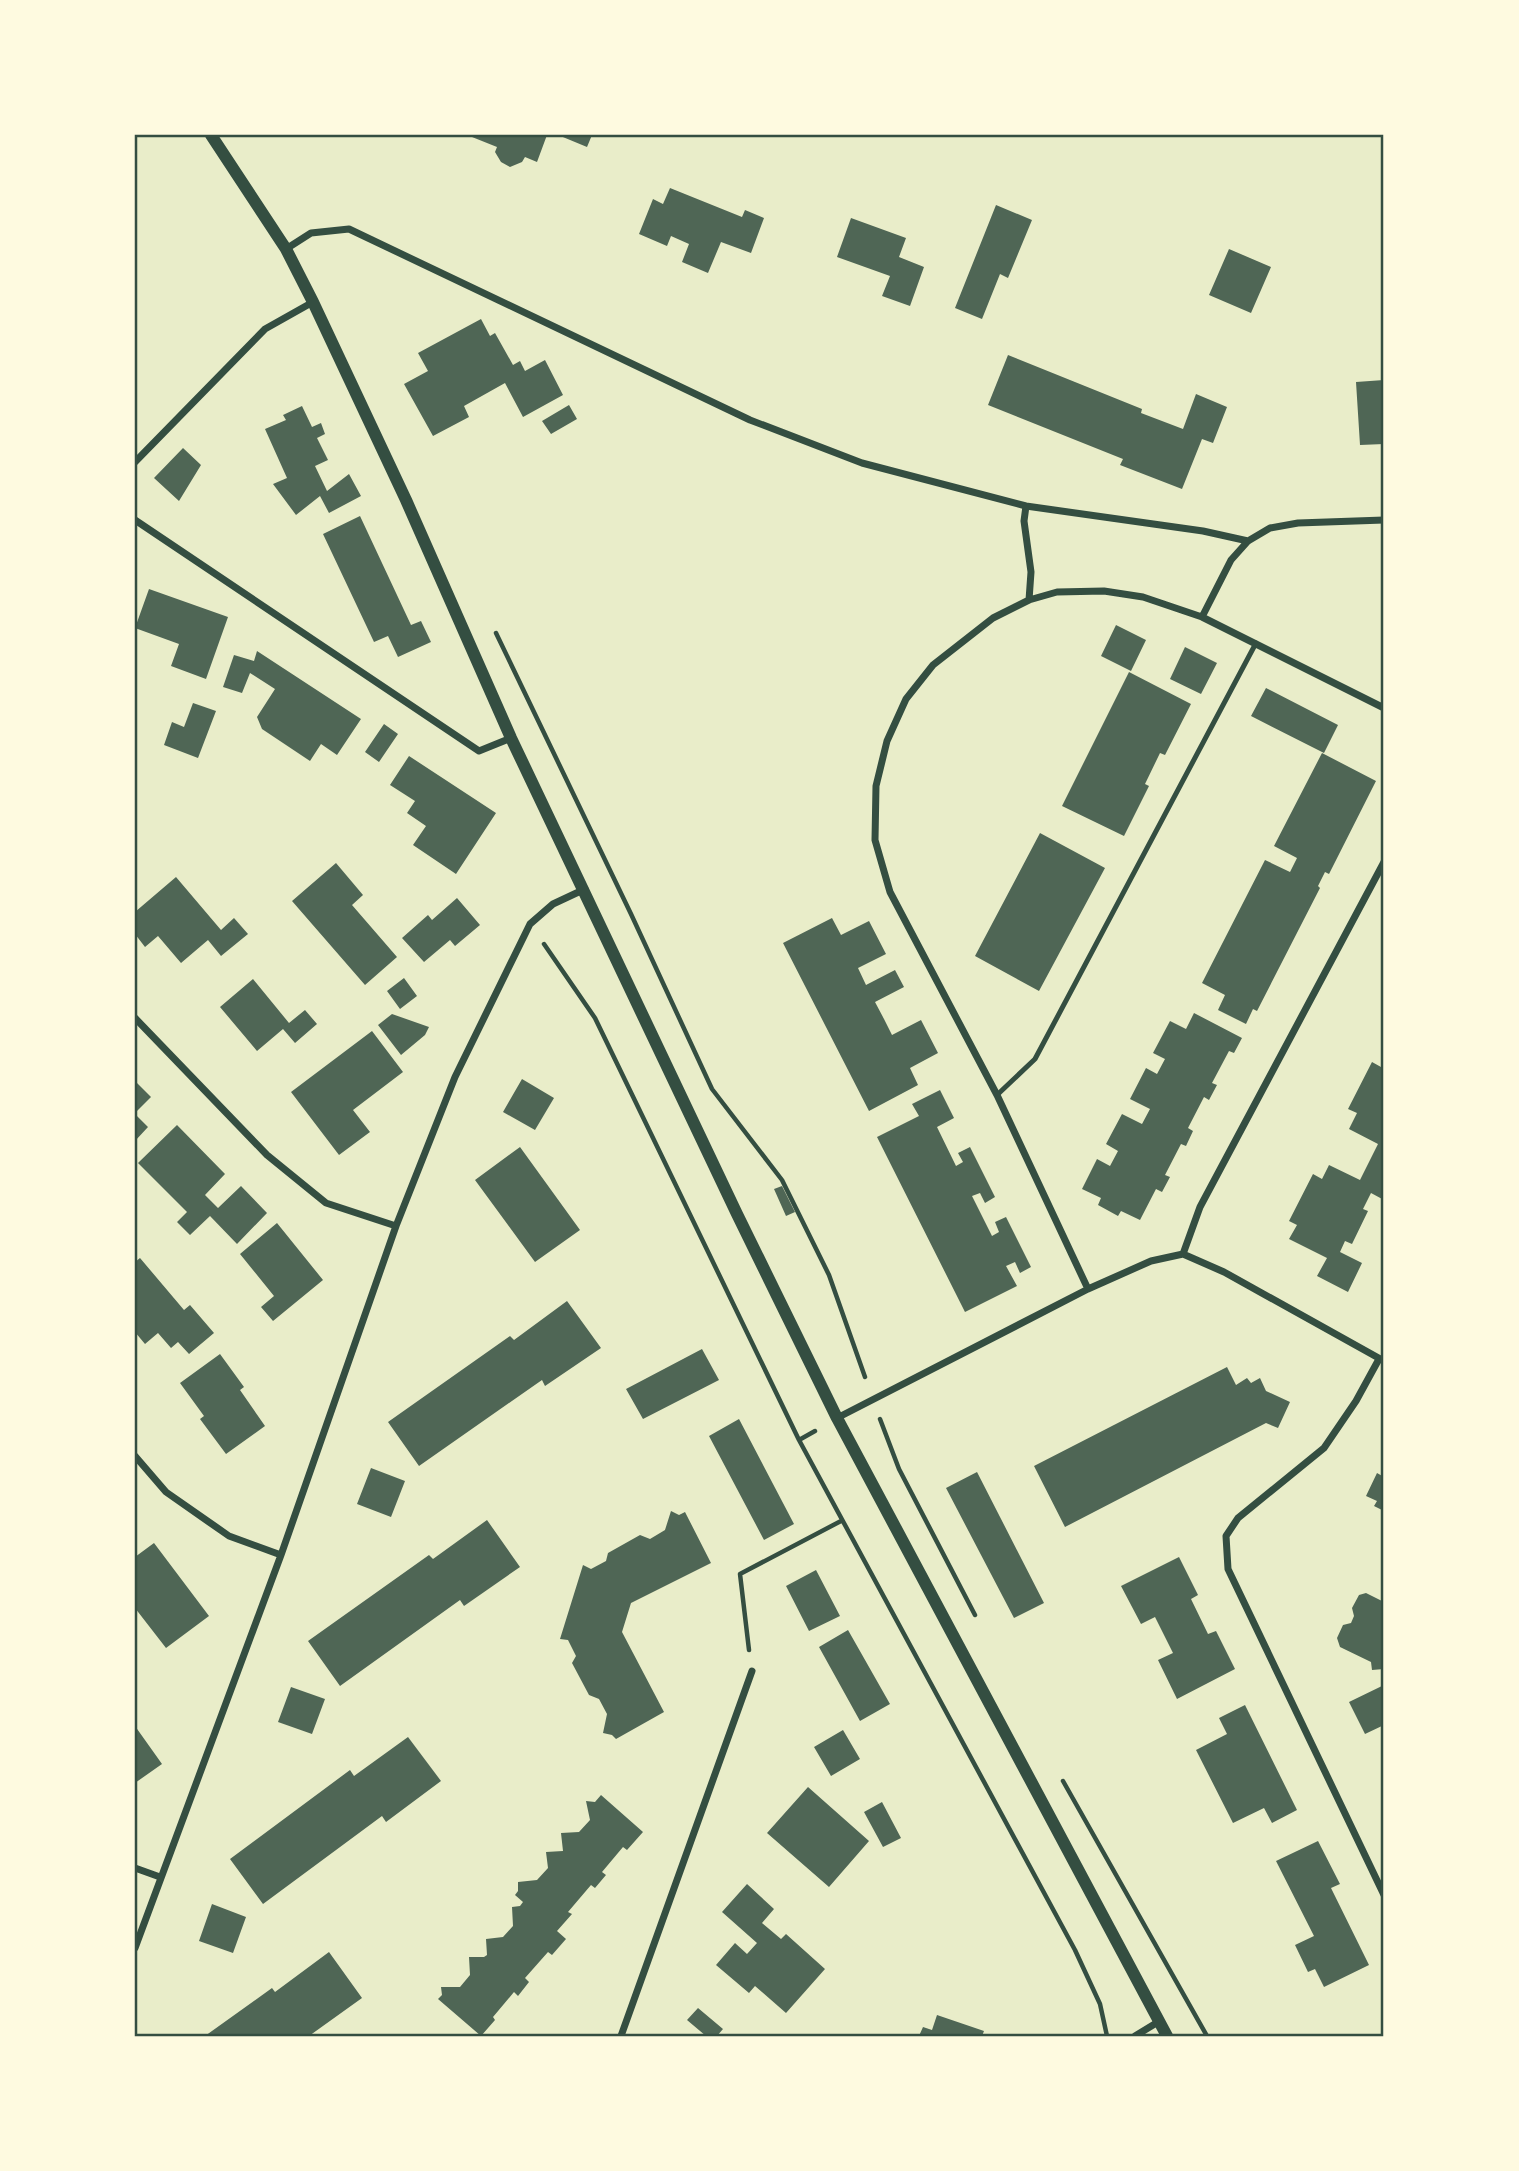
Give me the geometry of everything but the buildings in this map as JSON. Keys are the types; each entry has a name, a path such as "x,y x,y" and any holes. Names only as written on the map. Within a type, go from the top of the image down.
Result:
{"street":[{"path":"211,135 286,249 313,302 410,510 511,738 837,1418 1167,2036"},
{"path":"286,249 311,233 349,229 750,420 862,463 1026,506 1203,531 1248,541"},
{"path":"135,462 265,329 313,302"},
{"path":"1026,506 1024,521 1031,572 1029,600"},
{"path":"135,520 479,751 511,738"},
{"path":"1202,617 1231,560 1248,541 1270,528 1298,523 1384,520"},
{"path":"1088,1289 997,1095 890,892 874,840 876,786 887,741 906,699 933,665 993,618 1029,600 1057,592 1104,591 1143,597 1202,617 1384,708"},
{"path":"1183,1254 1200,1207 1384,862"},
{"path":"135,1948 281,1555 396,1226 455,1077 530,924 553,904 585,889"},
{"path":"135,1018 267,1155 326,1203 396,1226"},
{"path":"837,1418 1088,1289 1152,1261 1183,1254 1224,1272 1382,1360 1324,1448 1238,1518 1226,1536 1228,1569 1384,1895"},
{"path":"135,1456 166,1492 229,1536 281,1555"},
{"path":"621,2036 752,1671"},
{"path":"135,1868 160,1877"},
{"path":"1135,2036 1158,2022"}],"lane":[{"path":"997,1095 1035,1059 1256,643"}],"path":[{"path":"492,626 637,926 712,1089 782,1180 829,1275 899,1469 978,1622"},
{"path":"530,924 595,1018 799,1440 1075,1950 1100,2004 1107,2036"},
{"path":"752,1671 740,1574 841,1521"},
{"path":"1063,1781 1207,2036"}]}
